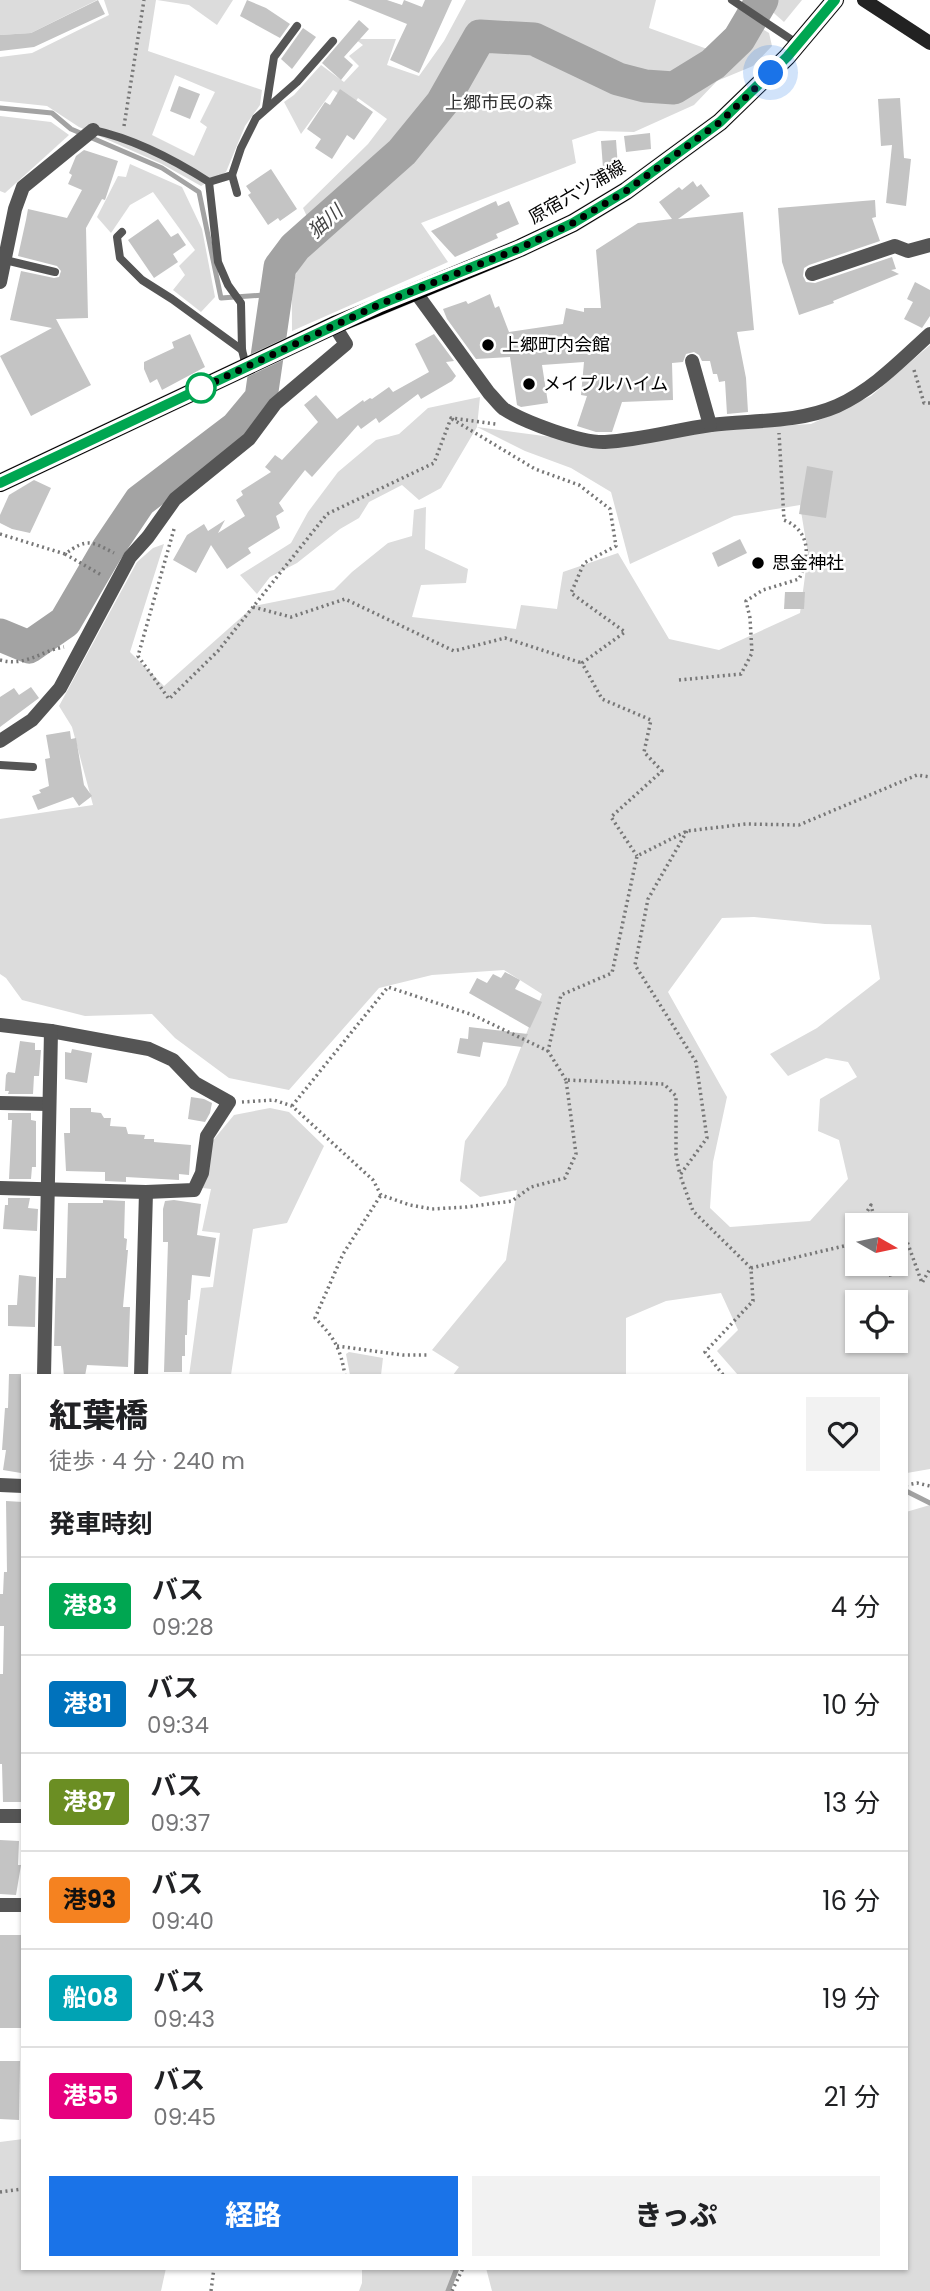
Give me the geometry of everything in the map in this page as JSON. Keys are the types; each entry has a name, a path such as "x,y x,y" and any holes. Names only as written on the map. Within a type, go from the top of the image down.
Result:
{"main road":[{"name":"原宿六ツ浦線","path":"244,358 290,347 414,290 520,248 573,223 626,191 720,122 798,44 835,0"},
{"path":"0,483 244,358"}],"street":[{"path":"864,0 930,43"},
{"path":"0,282 15,209 23,187 93,130"},
{"path":"812,274 895,246 908,251 930,245"},
{"path":"414,290 504,409 550,430 602,442 710,425 805,416 848,401 890,373 930,334"},
{"path":"0,741 32,720 60,688 128,560 175,499 249,439 275,404 346,344 334,325"},
{"path":"692,360 710,425"},
{"path":"0,1025 51,1031 149,1049 173,1060 195,1083 229,1102 207,1136 202,1173 194,1190 146,1192 0,1188"},
{"path":"44,1374 51,1031"},
{"path":"0,1102 49,1104"},
{"path":"141,1374 146,1192"},
{"path":"0,1485 21,1486"},
{"path":"0,1816 21,1816"},
{"path":"0,1905 21,1905"}],"lane":[{"path":"732,0 798,44"},
{"path":"267,108 274,57 297,26"},
{"path":"237,193 232,176 241,148 256,118 298,82 333,41"},
{"path":"93,130 122,136 181,164 209,182 232,176"},
{"path":"209,182 218,262 228,285 241,303 244,358"},
{"path":"122,232 117,237 120,258 142,280 172,299 244,358"},
{"path":"5,260 55,272"},
{"path":"0,765 33,767"}],"path":[{"path":"122,136 144,0"},
{"path":"908,354 924,403 930,403"},
{"path":"148,537 175,527 138,656 169,699 218,650 327,514 434,463 451,418"},
{"path":"451,418 500,424"},
{"path":"451,418 535,469 579,485 610,509 616,546 584,563 571,593 625,632 582,663"},
{"path":"679,680 741,674 752,653 746,601 763,590 799,579 807,565 808,547 804,538 792,524 784,520 779,419"},
{"path":"0,534 66,555 114,583"},
{"path":"66,555 82,542 94,542 116,554"},
{"path":"253,607 291,617 345,599 454,652 505,638 582,663 602,699 651,720 644,752 662,771 611,817 638,856 612,973 561,995 548,1051"},
{"path":"0,660 33,660 54,649 66,647 79,652"},
{"path":"638,856 687,831 746,824 799,825 918,775 930,777"},
{"path":"680,1175 706,1138 696,1062 635,965 648,899 687,831"},
{"path":"229,1102 274,1100 292,1105 373,1180 381,1195 432,1209 512,1201 531,1187 565,1178 576,1154 566,1080 548,1051 473,1015 388,987 292,1105"},
{"path":"566,1080 664,1084 676,1096 676,1155 693,1211 751,1268 753,1301 705,1352 722,1374"},
{"path":"345,1374 341,1353 330,1333 315,1318 343,1254 381,1195"},
{"path":"866,1213 871,1205 873,1213"},
{"path":"908,1244 922,1283 930,1269"},
{"path":"751,1268 845,1246"},
{"path":"337,1346 403,1355 429,1355"},
{"path":"908,1485 917,1483 930,1486"},
{"path":"0,2192 21,2189"},
{"path":"211,2291 214,2270"},
{"path":"452,2291 462,2270"}],"green space":[{"path":"0,0 97,0 31,33 0,35"},
{"path":"104,0 156,0 148,51 262,90 260,105 245,126 226,172 201,186 162,164 79,127 47,106 0,101 0,57 32,53 109,15","holes":["175,75 215,92 200,122 207,127 194,156 152,135"]},
{"path":"157,0 233,0 217,25 189,5"},
{"name":"上郷市民の森","path":"466,0 656,0 649,28 735,59 756,25 769,33 772,46 753,66 717,81 694,105 634,132 598,131 572,140 576,163 421,223 448,262 292,331 293,293 297,271 318,240 303,208 368,144 387,119 358,98 354,104 333,90 301,134 284,102 294,95 321,65 344,82 359,66 349,56 363,45 355,39 396,39 387,65 419,76 444,41"},
{"path":"772,0 802,0 784,22 767,7"},
{"path":"0,116 51,122 69,135 5,193 0,191"},
{"path":"130,164 182,187 202,229 215,297 201,312 173,290 185,275 179,266 195,250 153,192 130,205 111,233 97,217 118,176 126,177"},
{"path":"930,345 930,1469 908,1473 908,1374 737,1374 717,1351 738,1330 721,1293 666,1301 626,1318 626,1374 454,1374 459,1367 432,1350 506,1260 517,1190 480,1197 460,1181 465,1141 506,1085 542,994 504,970 432,975 379,988 289,1090 229,1078 175,1038 152,1014 85,1016 22,1000 0,974 0,819 93,805 72,727 59,706 137,562 153,548 164,544 130,652 164,686 254,606 334,590 388,543 412,536 414,510 426,507 425,549 468,569 466,583 421,585 412,617 516,629 521,605 557,609 563,572 618,553 669,639 719,650 800,613 808,554 800,505 734,516 630,564 611,492 571,468 525,451 477,427 559,438 811,424 871,396","holes":["754,917 825,924 871,925 880,979 817,1028 770,1054 788,1076 826,1058 848,1062 857,1077 820,1099 818,1131 839,1140 848,1179 810,1221 730,1227 710,1208 713,1162 727,1097 668,992 722,918"]},
{"path":"480,397 477,427 441,488 419,500 402,485 369,502 359,518 340,529 297,563 270,577 257,594 240,575 291,543 308,512 338,472 376,440 399,434 428,408"},
{"path":"270,1108 289,1112 324,1146 287,1223 253,1229 231,1374 189,1374 201,1288 213,1287 220,1233 202,1231 211,1189 203,1188 210,1144 234,1115"},
{"path":"349,1352 383,1358 381,1374 350,1374 346,1354"},
{"path":"930,1505 930,2291 492,2291 487,2270 908,2270 908,1511"},
{"path":"21,2139 21,2270 166,2270 161,2291 0,2291 0,2142"},
{"path":"362,2270 456,2270 447,2291 359,2291"}],"building":[{"path":"98,0 105,14 34,47 0,51 0,35 31,33"},
{"path":"247,0 266,8 290,24 280,38 240,16"},
{"path":"348,0 387,0 402,5 404,0 422,7 425,0 452,0 419,73 390,60 407,24"},
{"path":"359,20 369,29 344,57 353,65 341,80 322,63"},
{"path":"303,28 316,37 292,69 281,59"},
{"path":"179,86 200,94 190,119 170,111"},
{"path":"340,89 373,112 354,140 347,135 332,159 315,148 321,139 307,129 325,102 330,105"},
{"path":"900,98 904,158 911,159 906,206 886,203 892,145 881,146 878,99"},
{"path":"650,133 651,149 626,152 624,136"},
{"path":"616,140 618,167 603,168 601,141"},
{"path":"84,150 118,161 105,200 102,199 86,228 88,318 56,319 91,385 31,416 0,356 52,328 10,320 21,271 54,278 59,277 61,271 57,266 18,256 28,209 67,218 82,190 68,184 72,175 69,173 76,156"},
{"path":"271,169 297,209 280,221 278,218 268,225 248,195 251,193 246,186"},
{"path":"693,181 697,187 701,184 710,196 678,219 743,212 754,330 737,332 746,378 748,412 727,414 725,381 719,382 717,374 713,374 710,361 702,361 694,352 686,354 683,362 672,363 673,400 622,402 612,432 596,432 577,426 587,396 581,395 584,362 542,365 548,403 521,407 517,405 510,357 476,359 447,319 443,309 466,301 468,304 490,294 495,308 499,306 509,332 563,324 566,308 584,312 584,308 601,308 596,250 638,223 672,219 659,202 679,187 682,190"},
{"path":"875,200 876,217 872,218 880,241 809,265 804,268 803,276 806,282 815,283 892,257 896,269 891,270 899,274 833,301 834,303 799,315 782,262 778,208"},
{"path":"496,201 498,206 509,201 519,224 496,234 498,238 455,257 431,231"},
{"path":"158,219 171,237 178,233 186,245 173,254 178,262 154,278 128,240"},
{"path":"915,282 930,290 930,316 922,328 904,319 913,302 907,299"},
{"path":"190,334 205,367 162,390 157,379 150,383 144,362 174,348 172,342"},
{"path":"434,334 454,361 446,362 456,376 452,381 421,399 418,394 379,423 376,418 361,429 358,425 312,477 305,470 279,503 284,511 276,516 280,528 248,548 251,553 227,569 211,545 196,573 173,560 187,535 204,524 208,531 225,520 218,533 245,516 236,500 243,495 241,491 271,472 265,467 275,455 282,460 318,422 304,405 316,395 337,419 363,400 372,399 389,387 393,392 429,372 415,344"},
{"path":"807,466 833,471 826,518 799,514"},
{"path":"34,480 51,488 30,533 0,523 0,515 9,495"},
{"path":"740,539 747,553 718,567 712,553"},
{"name":"思金神社","path":"785,592 805,592 804,609 784,609"},
{"path":"31,687 39,698 0,727 0,697 14,688 19,695"},
{"path":"70,731 71,739 76,738 84,785 92,796 79,806 73,797 38,810 32,796 49,786 45,759 50,758 46,735"},
{"path":"505,972 520,980 515,989 542,1002 530,1028 469,993 477,978 487,983 493,974 501,978"},
{"path":"469,1027 528,1034 522,1047 483,1042 480,1057 457,1053 460,1038 468,1039"},
{"path":"20,1041 35,1043 35,1050 41,1050 39,1076 34,1076 33,1094 8,1094 9,1091 5,1091 6,1075 8,1072 15,1073"},
{"path":"72,1049 92,1053 87,1083 65,1079 65,1052 71,1053"},
{"path":"191,1097 212,1103 205,1122 188,1119"},
{"path":"70,1108 91,1108 91,1112 111,1118 110,1126 126,1127 128,1134 145,1135 144,1139 191,1145 189,1175 179,1174 179,1180 126,1177 126,1182 105,1181 105,1172 66,1171 64,1133 70,1133"},
{"path":"8,1113 31,1113 31,1120 36,1121 36,1167 32,1167 31,1179 9,1179 12,1120 8,1120"},
{"path":"8,1198 30,1198 28,1208 38,1209 37,1231 3,1229"},
{"path":"103,1200 125,1201 124,1238 127,1239 128,1250 123,1307 130,1307 128,1367 87,1365 85,1374 64,1374 61,1346 54,1346 56,1278 66,1278 68,1203 103,1203"},
{"path":"165,1201 201,1204 197,1235 216,1238 210,1277 192,1275 182,1372 164,1372 168,1242 163,1242 163,1209"},
{"path":"19,1275 36,1277 35,1327 8,1326 8,1305 17,1305"},
{"path":"9,1374 21,1374 21,1473 3,1470 6,1450 2,1450 5,1408 8,1408"},
{"path":"6,1501 21,1502 21,1802 3,1802 0,1764 0,1674 3,1674 4,1626 0,1626 0,1594 3,1594 4,1572 7,1572"},
{"path":"0,1840 19,1841 18,1865 21,1865 16,1895 0,1894"},
{"path":"0,1935 21,1935 21,2028 0,2028"},
{"path":"0,2061 20,2061 19,2120 0,2119"}],"waterway":[{"name":"㹨川","path":"0,635 29,647 65,622 107,550 140,501 236,428 261,398 280,267 295,247 402,152 442,103 480,36 534,39 618,79 645,86 674,88 713,64 739,39 762,0"},
{"path":"0,108 52,113 71,129 162,168 199,192 221,298 277,294"},
{"path":"908,1492 930,1503"},
{"path":"448,2291 456,2270"}],"bus line":[{"name":"港83","path":"0,483 380,304 520,248 573,223 626,191 720,122 787,57 835,0"}],"place":[{"name":"上郷町内会館","path":"488,345"},
{"name":"メイプルハイム","path":"529,384"},
{"name":"思金神社","path":"758,563"}],"route":[{"path":"201,388 197,390 380,304 520,248 573,223 626,191 720,122 771,73"}]}
